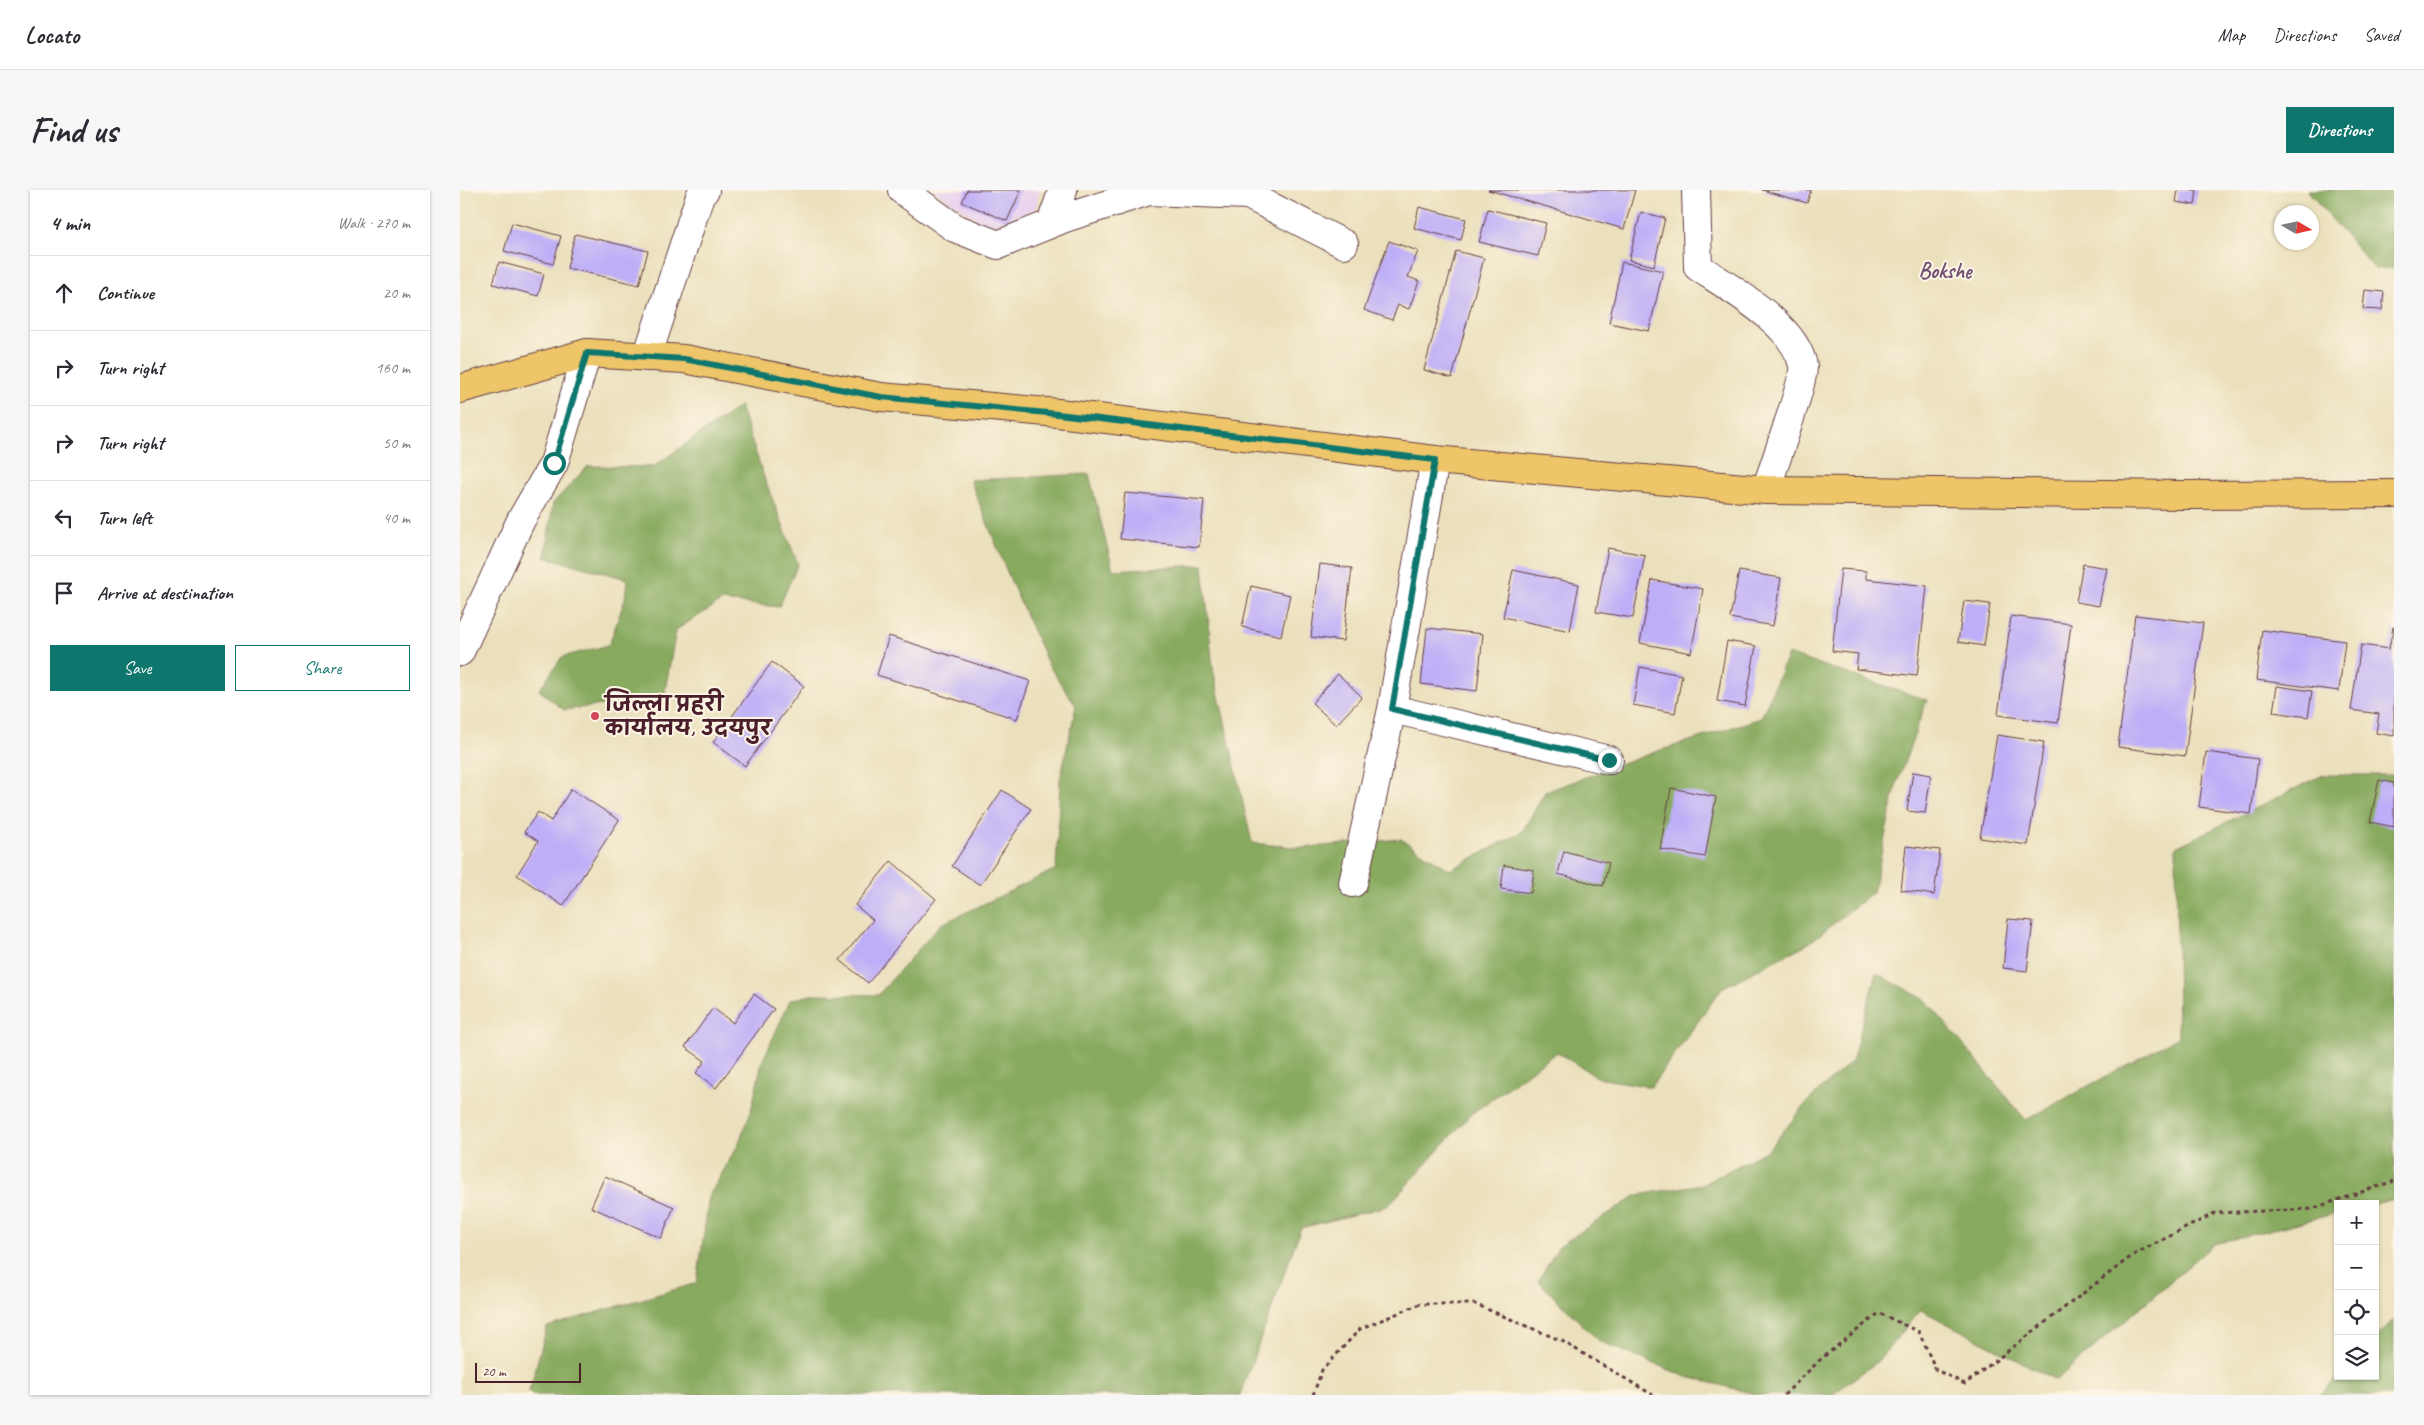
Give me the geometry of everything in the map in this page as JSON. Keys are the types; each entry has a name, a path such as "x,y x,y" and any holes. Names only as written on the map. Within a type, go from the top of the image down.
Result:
{"main road":[{"path":"460,389 587,353 684,359 881,397 1058,414 1435,460 1766,490 2182,495 2394,494"}],"street":[{"path":"647,357 700,196 705,190"},
{"path":"902,190 955,228 998,244 1149,191 1248,195 1344,244"},
{"path":"1051,224 1063,190"},
{"path":"1696,190 1698,267 1760,309 1796,345 1803,368 1766,490"},
{"path":"460,652 521,520 554,463 587,353"},
{"path":"1353,883 1392,709 1435,460"},
{"path":"1392,709 1609,760"}],"path":[{"path":"1784,1395 1822,1358 1879,1313 1919,1332 1936,1370 1965,1384 2132,1255 2215,1213 2311,1209 2394,1181"},
{"path":"1313,1395 1322,1370 1360,1329 1420,1304 1475,1304 1562,1341 1653,1395"}],"shaded area":[{"path":"933,190 1040,190 1035,210 988,227"}],"green space":[{"path":"2307,190 2394,190 2394,268 2375,269"},
{"path":"740,406 765,480 798,564 779,607 722,601 676,630 664,697 564,710 539,690 562,657 609,645 625,599 627,579 545,557 553,503 588,466 653,467"},
{"path":"1089,474 1113,570 1203,565 1213,669 1252,843 1302,848 1401,839 1450,870 1522,832 1545,792 1655,752 1761,718 1788,654 1927,700 1896,786 1873,892 1809,943 1722,988 1651,1087 1598,1078 1557,1052 1471,1114 1388,1206 1301,1228 1240,1395 533,1395 529,1392 547,1327 697,1283 709,1196 737,1147 751,1111 762,1062 790,1000 815,994 878,995 940,925 1056,869 1060,780 1076,706 1049,666 1012,584 970,480"},
{"path":"2323,775 2394,775 2394,1199 2379,1203 2379,1200 2334,1200 2334,1214 2214,1244 2056,1380 1921,1310 1878,1361 1832,1395 1759,1395 1684,1376 1599,1341 1538,1281 1559,1246 1637,1195 1703,1184 1768,1150 1809,1100 1852,1061 1876,973 1926,1000 2026,1120 2178,1037 2176,847"},
{"path":"2394,1319 2394,1395 2321,1395 2335,1380 2379,1380 2379,1335"}],"building":[{"path":"967,190 1021,190 1007,221 962,202"},
{"path":"1488,190 1635,190 1624,229"},
{"path":"1762,190 1811,190 1807,203"},
{"path":"2178,190 2197,190 2195,205 2176,202"},
{"path":"1419,207 1466,219 1461,240 1414,228"},
{"path":"1488,209 1546,223 1538,256 1479,242"},
{"path":"1641,212 1665,218 1654,266 1629,260"},
{"path":"512,223 561,236 553,264 504,251"},
{"path":"575,234 648,251 639,285 567,268"},
{"path":"1389,241 1418,251 1408,277 1419,281 1409,309 1398,305 1392,320 1364,310"},
{"path":"1456,251 1484,258 1452,378 1424,370"},
{"path":"499,262 544,274 538,296 493,284"},
{"path":"1622,262 1663,271 1649,331 1609,323"},
{"path":"2365,290 2384,292 2382,310 2363,309"},
{"path":"1125,493 1204,500 1199,547 1120,539"},
{"path":"1608,548 1645,555 1633,618 1596,612"},
{"path":"1320,564 1352,568 1343,641 1311,637"},
{"path":"2083,564 2107,568 2099,606 2076,602"},
{"path":"1841,569 1866,571 1866,579 1927,586 1917,676 1856,669 1858,654 1832,651"},
{"path":"1513,570 1579,584 1570,631 1503,617"},
{"path":"1739,571 1781,578 1773,626 1730,618"},
{"path":"1652,580 1703,589 1691,653 1640,643"},
{"path":"1251,586 1290,595 1281,636 1242,627"},
{"path":"1964,601 1990,604 1984,646 1958,642"},
{"path":"2135,615 2203,623 2185,756 2118,747"},
{"path":"2011,616 2071,624 2058,723 1998,715"},
{"path":"2393,627 2394,736 2376,733 2379,714 2351,710 2361,645 2389,649"},
{"path":"1427,628 1483,634 1477,691 1421,684"},
{"path":"2262,630 2345,641 2339,691 2256,680"},
{"path":"889,636 1030,681 1017,719 877,675"},
{"path":"1727,641 1756,646 1745,706 1717,701"},
{"path":"772,662 804,686 745,766 713,742"},
{"path":"1640,667 1682,675 1675,713 1633,705"},
{"path":"1338,674 1362,697 1336,725 1312,703"},
{"path":"2277,686 2312,691 2308,717 2273,712"},
{"path":"1997,735 2044,742 2028,845 1980,838"},
{"path":"2206,752 2258,759 2251,814 2199,807"},
{"path":"1913,772 1931,775 1925,813 1907,811"},
{"path":"2379,780 2394,783 2394,827 2370,822"},
{"path":"1671,788 1716,797 1705,857 1660,849"},
{"path":"571,789 619,820 563,906 517,875 538,841 524,832 538,812 551,821"},
{"path":"1002,790 1031,809 980,885 952,866"},
{"path":"1906,846 1940,850 1934,895 1901,890"},
{"path":"1564,851 1609,863 1603,886 1558,874"},
{"path":"891,861 936,899 868,983 840,960 873,920 855,905"},
{"path":"1504,865 1534,870 1531,893 1501,889"},
{"path":"2008,919 2033,921 2027,971 2003,968"},
{"path":"754,994 774,1009 716,1088 696,1073 705,1061 685,1047 713,1008 733,1023"},
{"path":"605,1176 674,1207 661,1238 591,1207"}],"place":[{"name":"जिल्ला प्रहरी कार्यालय, उदयपुर","path":"595,716"}],"district":[{"name":"Bokshe","path":"1945,270"}],"route":[{"path":"554,463 587,353 684,359 881,397 1058,414 1435,460 1392,709 1609,760"}]}
